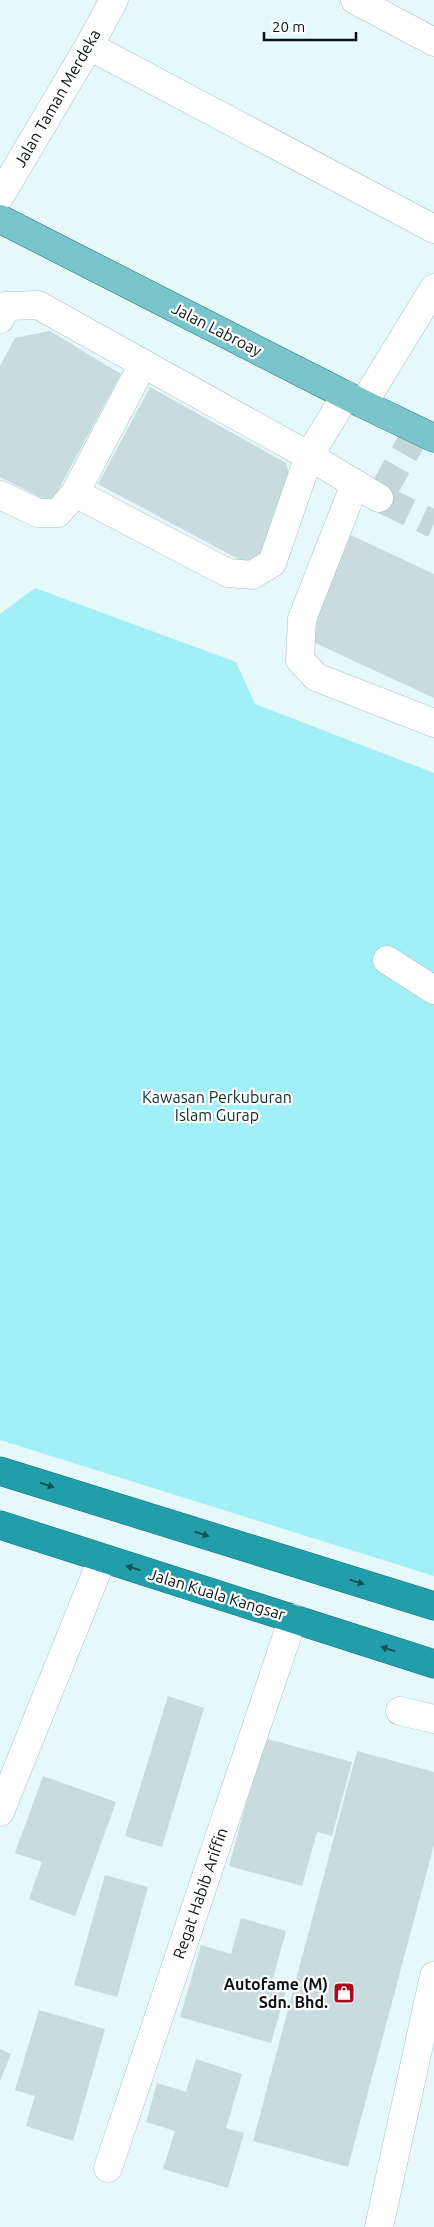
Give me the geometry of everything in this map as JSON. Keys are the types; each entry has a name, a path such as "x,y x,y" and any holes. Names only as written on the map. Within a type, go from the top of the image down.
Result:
{"highway":[{"path":"0,1471 434,1606"},
{"name":"Jalan Kuala Kangsar","path":"0,1525 434,1664"}],"main road":[{"name":"Jalan Labroay","path":"0,219 355,400 434,438"}],"street":[{"name":"Jalan Taman Merdeka","path":"0,196 89,46 114,0"},
{"path":"355,0 431,35"},
{"path":"89,46 434,229"},
{"path":"75,493 228,573 252,575 272,563 309,456 355,400 434,288"},
{"path":"0,319 6,306 38,306 309,456 379,498"},
{"path":"0,495 38,513 58,513 75,493 143,364"},
{"path":"355,484 302,619 300,660 316,677 434,723"},
{"path":"387,960 434,990"},
{"path":"0,1812 102,1558"},
{"name":"Regat Habib Ariffin","path":"108,2168 293,1618"},
{"path":"400,1711 434,1719"},
{"path":"379,2227 434,1976"}],"green space":[{"name":"Kawasan Perkuburan Islam Gurap","path":"35,588 236,662 255,704 434,773 434,1576 0,1440 0,614"}],"building":[{"path":"50,331 121,374 51,503 0,477 0,366 15,338"},
{"path":"150,387 286,463 295,494 257,569 98,484"},
{"path":"342,531 434,574 434,698 311,641"},
{"path":"168,1696 204,1708 162,1847 125,1836"},
{"path":"264,1738 352,1762 332,1836 317,1832 302,1886 229,1866"},
{"name":"Autofame (M) Sdn. Bhd.","path":"357,1751 434,1772 434,1845 348,2167 253,2141"},
{"path":"43,1776 116,1802 75,1916 29,1899 42,1862 15,1853"},
{"path":"105,1875 148,1887 117,1997 74,1985"},
{"path":"241,1918 286,1931 271,1986 286,1991 271,2043 180,2017 201,1945 231,1954"},
{"path":"39,2010 105,2029 73,2141 26,2126 35,2096 15,2090"},
{"path":"0,2049 11,2054 0,2081"},
{"path":"196,2059 242,2074 226,2128 244,2133 228,2188 163,2169 175,2131 146,2122 157,2083 186,2092"}],"tunnel":[{"path":"418,430 379,498 434,524"}],"place":[{"name":"Autofame (M) Sdn. Bhd.","path":"344,1993"}]}
